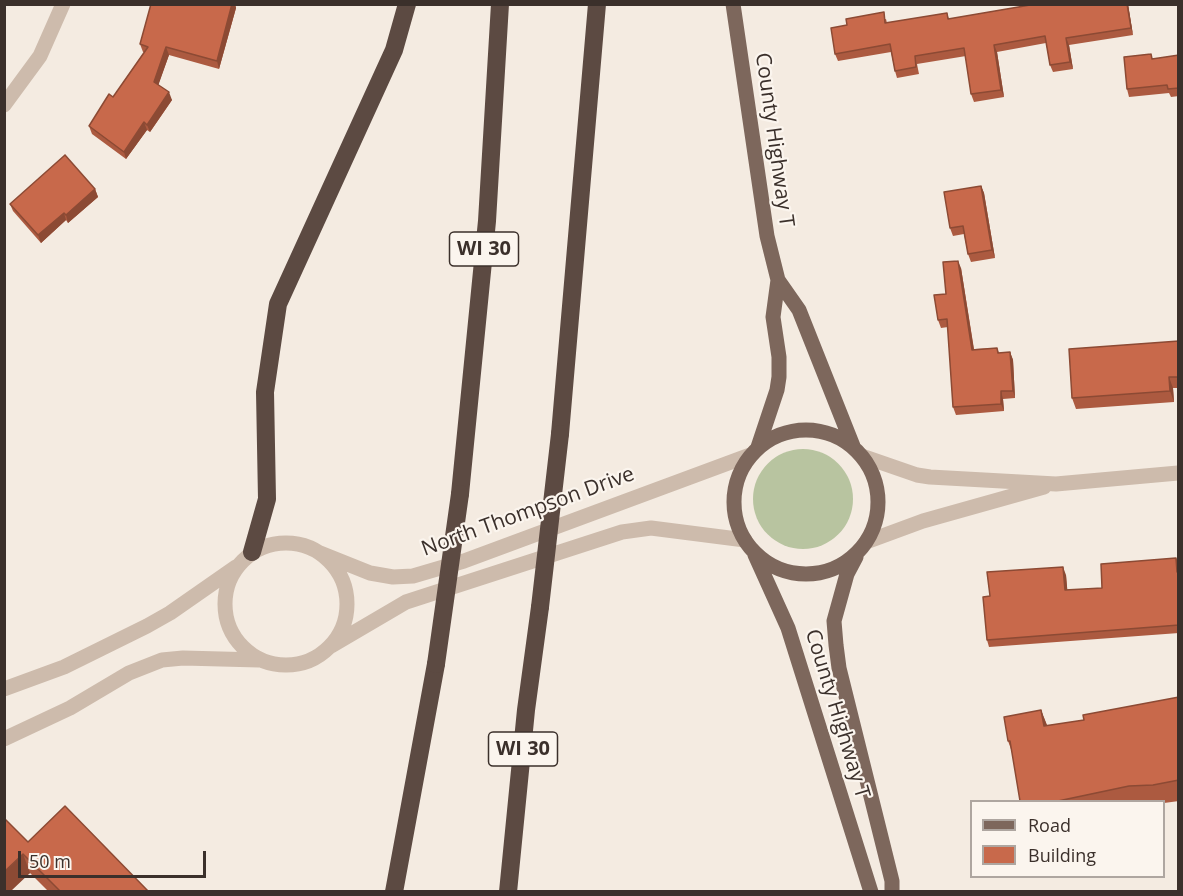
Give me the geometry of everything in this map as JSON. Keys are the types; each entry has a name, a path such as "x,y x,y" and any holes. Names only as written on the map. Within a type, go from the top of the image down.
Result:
{"highway":[{"path":"252,552 267,499 265,392 278,304 394,50 407,4"},
{"name":"WI 30","path":"394,891 436,664 460,494 487,221 500,4"},
{"name":"WI 30","path":"508,891 526,710 560,434 597,4"}],"main road":[{"name":"County Highway T","path":"733,4 767,236 778,280 799,310 857,451"},
{"name":"County Highway T","path":"754,451 777,390 779,377 779,357 773,317 778,280"},
{"path":"806,429 823,431 839,437 857,451 875,479 878,505 877,518 862,547 837,567 825,572 806,574 787,572 775,567 749,546 736,522 733,499 738,476 754,451 772,437 788,431 806,429"},
{"name":"County Highway T","path":"749,546 788,628 871,891"},
{"name":"County Highway T","path":"862,547 847,574 839,600 834,621 836,645 839,668 892,881 892,891"}],"street":[{"path":"4,105 40,56 63,4"},
{"name":"North Thompson Drive","path":"320,553 370,573 393,577 413,576 464,561 754,451"},
{"path":"857,451 917,475 930,477 1056,484 1179,473"},
{"path":"862,547 923,521 1056,484"},
{"name":"North Thompson Drive","path":"331,646 406,602 622,532 651,528 749,546"},
{"path":"4,689 64,666 147,626 170,613 238,565 252,552 268,545 286,543 304,545 320,553 335,567 345,586 347,607 342,628 331,646 316,658 299,664 280,665 262,660 246,651 234,636 227,619 225,600 229,582 238,565"},
{"path":"4,739 70,708 129,674 162,660 183,658 262,660"}],"green space":[{"path":"803,449 822,453 838,464 849,480 853,499 849,518 838,534 822,545 803,549 784,545 768,534 757,518 753,499 757,480 768,464 784,453"}],"building":[{"path":"151,4 232,4 217,61 166,47 154,82 169,92 147,125 144,122 124,152 89,126 109,94 113,97 148,47 140,44"},
{"path":"1036,4 1127,4 1131,28 1066,38 1070,62 1050,65 1045,36 994,45 1001,90 971,94 964,48 915,56 916,67 895,71 890,44 835,54 831,28 847,25 846,19 884,12 885,23 947,13 948,19"},
{"path":"1151,54 1152,59 1179,55 1179,88 1168,89 1167,85 1127,89 1124,57"},
{"path":"65,155 95,189 66,215 64,213 38,235 10,204"},
{"path":"981,186 992,250 968,254 963,226 950,228 944,192"},
{"path":"958,261 972,350 997,348 998,353 1010,352 1013,391 1001,391 1001,404 953,407 947,319 938,320 934,295 946,294 943,262"},
{"path":"1179,341 1179,377 1169,377 1170,391 1072,398 1069,349"},
{"path":"1176,558 1177,572 1179,572 1179,625 987,640 983,597 990,596 987,572 1063,567 1065,590 1102,588 1101,564"},
{"path":"1179,697 1179,780 1153,785 1129,786 1063,800 1020,800 1004,717 1041,710 1044,726 1084,720 1083,715"},
{"path":"65,806 148,891 60,891 23,854 4,872 4,818 28,842"}]}
